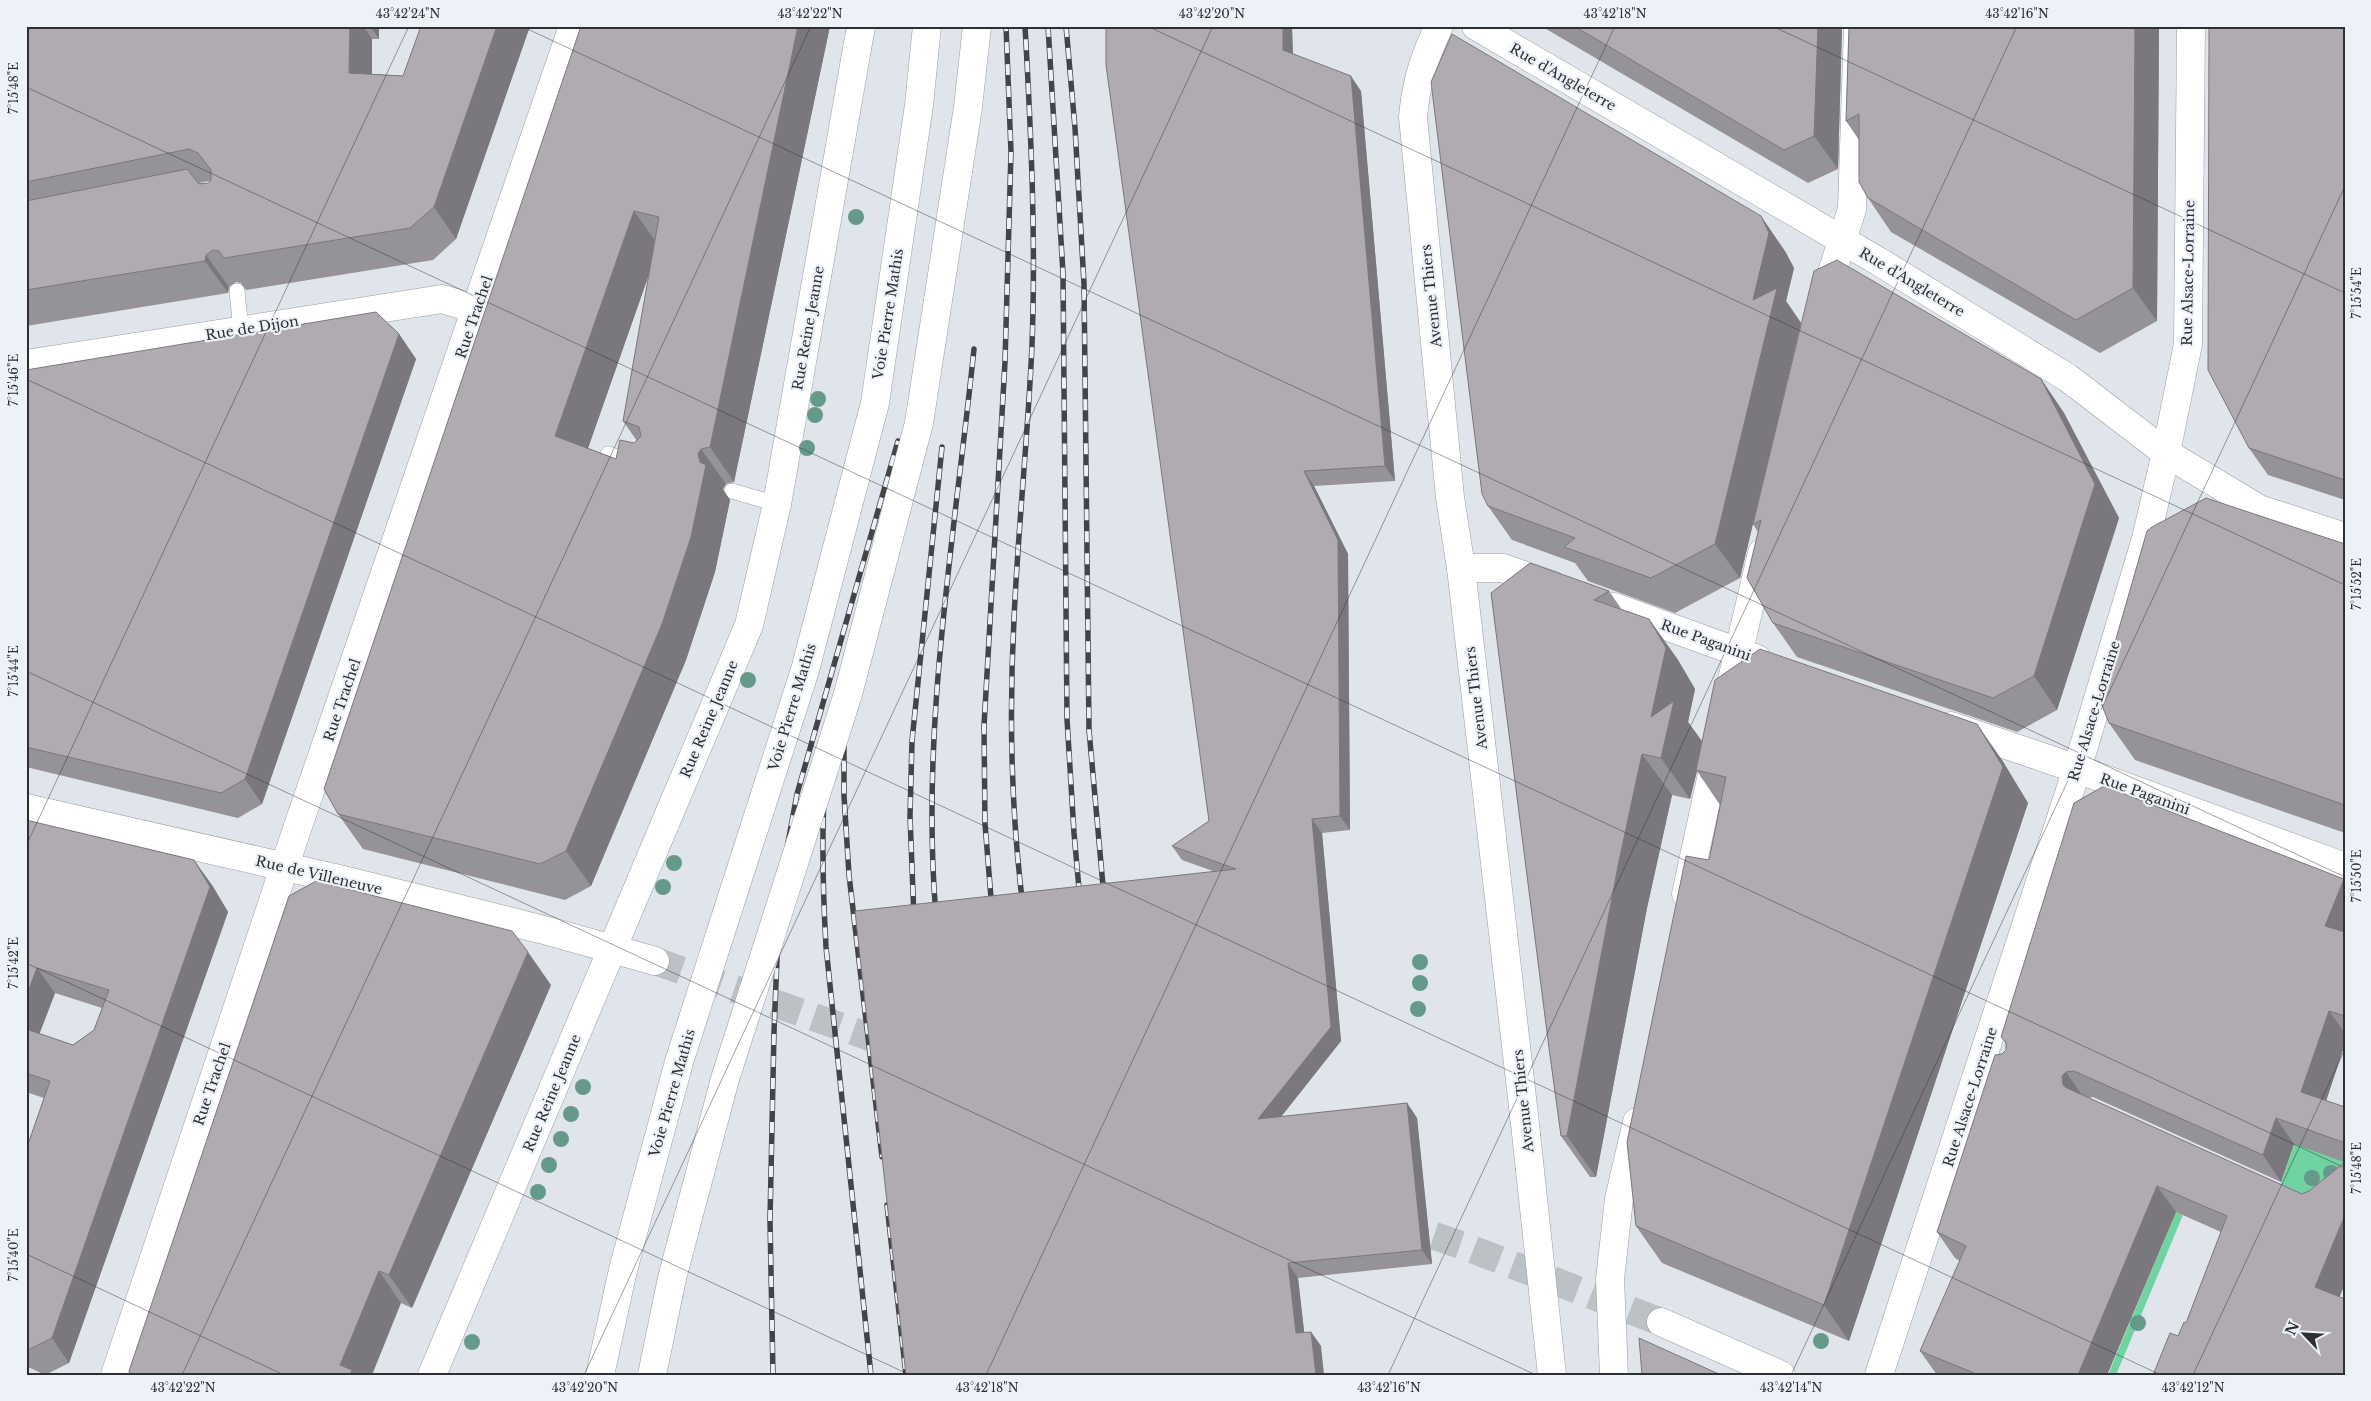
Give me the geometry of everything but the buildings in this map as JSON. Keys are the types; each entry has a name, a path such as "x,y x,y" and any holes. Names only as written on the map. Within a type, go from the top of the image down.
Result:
{"main road":[{"name":"Rue Trachel","path":"115,1375 284,867 573,26"},
{"name":"Rue Reine Jeanne","path":"432,1375 611,948 749,626 777,504 861,26"},
{"name":"Voie Pierre Mathis","path":"600,1375 623,1270 679,1062 805,670 875,403 919,105 927,26"},
{"path":"652,1375 672,1278 725,1079 848,694 919,423 968,107 977,26"},
{"name":"Avenue Thiers","path":"1439,26 1424,58 1417,81 1413,118 1450,497 1461,568 1552,1375"},
{"name":"Rue d'Angleterre","path":"1476,26 1842,240 2068,378 2166,454 2259,509 2345,537"},
{"path":"1819,318 1828,280 1852,208 1858,26"},
{"name":"Rue Alsace-Lorraine","path":"1879,1375 1992,1058 2146,539 2166,454 2188,344 2191,26"},
{"name":"Rue de Dijon","path":"26,364 442,299 476,309"},
{"path":"1680,923 1768,528"},
{"name":"Rue Paganini","path":"1461,568 1504,568 1782,668"},
{"name":"Rue Paganini","path":"1928,718 2077,768 2345,867"},
{"name":"Rue de Villeneuve","path":"26,808 284,867 611,948 655,961"},
{"path":"1614,1375 1610,1279 1619,1199 1642,1096"},
{"path":"1661,1322 1781,1375"}],"lane":[{"path":"237,291 241,330"},
{"path":"608,454 649,466"},
{"path":"732,491 777,504"}],"green space":[{"path":"2300,1128 2345,1162 2313,1198 2280,1186"},
{"path":"2176,1212 2183,1215 2116,1375 2108,1375"}],"tunnel":[{"path":"655,961 904,1049"},
{"path":"1394,1222 1461,1245 1661,1322"}],"railway":[{"path":"992,910 985,824 984,726 1005,362 1011,152 1006,26"},
{"path":"1023,907 1016,835 1011,727 1014,619 1033,305 1032,185 1025,26"},
{"path":"1048,26 1063,273 1067,719 1080,900"},
{"path":"1066,26 1075,128 1084,284 1089,730 1104,897"},
{"path":"936,915 932,845 936,703 949,561 974,349"},
{"path":"773,1375 770,1220 774,1032 780,886 797,794 898,441"},
{"path":"914,918 910,816 912,741 942,447"},
{"path":"858,623 838,703 827,763 823,824 823,865 826,947 871,1375"},
{"path":"852,673 844,731 844,796 849,875 882,1157"},
{"path":"887,1205 906,1375"}]}
